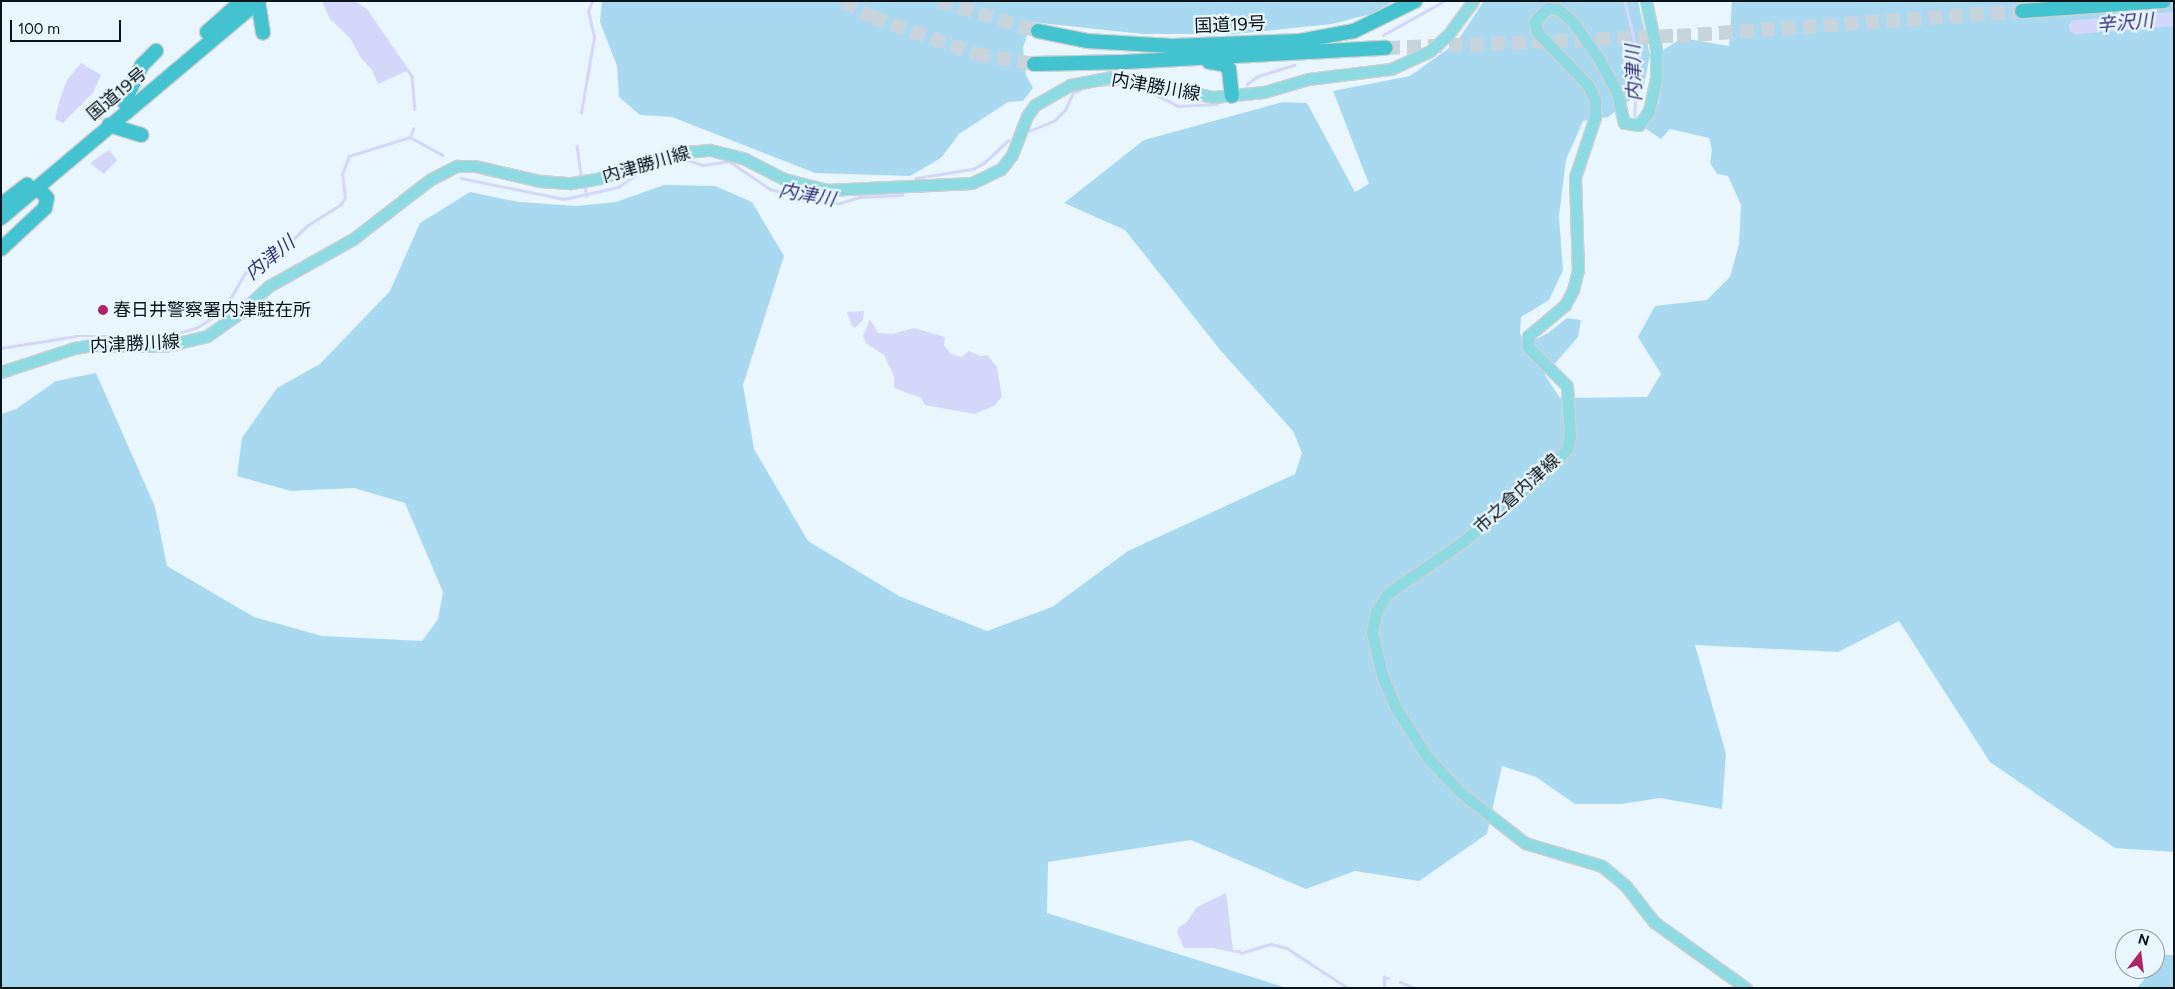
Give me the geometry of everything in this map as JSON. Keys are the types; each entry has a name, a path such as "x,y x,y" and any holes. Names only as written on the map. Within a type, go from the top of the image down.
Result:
{"highway":[{"name":"国道19号","path":"1,205 242,1"},
{"name":"国道19号","path":"1,218 258,1"},
{"path":"258,1 262,33"},
{"name":"国道19号","path":"1038,31 1087,41 1172,46 1300,41 1354,31 1415,1"},
{"path":"2022,11 2164,1"},
{"name":"国道19号","path":"1034,64 1386,48"},
{"path":"124,102 142,65 156,51"},
{"path":"1229,69 1242,60 1272,58 1281,53"},
{"path":"1183,58 1191,63 1218,62 1229,69"},
{"path":"1229,69 1232,96"},
{"path":"109,125 142,135"},
{"path":"1,249 45,208 47,198 38,188"}],"main road":[{"name":"内津勝川線","path":"1,372 74,348 93,345 165,346 207,336 241,312 269,286 353,239 431,179 457,166 475,166 540,181 570,183 597,179 674,153 710,150 745,159 784,179 826,190 972,183 1001,168 1012,155 1027,116 1035,105 1070,85 1112,77 1184,93 1232,96 1264,92 1308,79 1378,72 1404,65 1430,51 1448,34 1473,1"},
{"name":"市之倉内津線","path":"1646,1 1656,49 1656,78 1649,111 1639,126 1624,123 1617,92 1599,59 1573,22 1558,9 1548,8 1535,21 1537,32 1588,85 1595,100 1595,117 1575,177 1578,270 1573,290 1565,305 1528,336 1528,347 1567,386 1570,437 1567,449 1548,469 1464,541 1387,594 1376,612 1372,632 1382,675 1396,708 1428,758 1460,792 1525,843 1602,866 1625,885 1654,922 1746,988"}],"shaded area":[{"path":"322,1 355,1 367,9 409,70 378,84 372,70 361,58 350,38 330,19"},
{"path":"602,1 1394,1 1371,14 1332,24 1235,34 1143,34 1031,22 1023,48 1026,75 1033,88 1023,101 1008,102 959,134 941,158 910,176 815,173 672,117 640,115 619,97 617,66 600,22"},
{"path":"1484,1 1638,1 1650,55 1643,90 1608,117 1583,121 1566,160 1559,216 1563,270 1549,300 1521,317 1520,333 1525,345 1548,333 1567,318 1581,320 1578,337 1545,375 1560,398 1647,397 1661,374 1638,337 1655,306 1707,300 1730,277 1739,244 1741,205 1728,176 1717,174 1710,163 1712,150 1709,138 1670,129 1661,139 1645,128 1659,103 1663,50 1682,38 1729,46 1732,1 2174,1 2174,852 2115,848 1990,762 1899,621 1838,652 1695,645 1726,754 1722,809 1660,798 1621,804 1575,804 1536,777 1502,766 1487,834 1419,881 1355,871 1306,889 1191,840 1048,862 1047,913 1287,988 1,988 1,414 16,409 56,381 96,373 155,507 167,566 254,617 322,636 422,641 438,619 443,592 405,503 354,488 291,491 237,476 242,438 277,388 320,364 390,291 420,223 470,192 519,202 577,206 616,202 664,185 715,186 752,202 784,256 743,385 754,449 808,541 899,596 987,631 1052,607 1128,551 1295,474 1302,453 1293,431 1221,351 1125,230 1064,203 1144,140 1283,102 1307,103 1355,192 1369,184 1333,91 1410,76 1456,43"},
{"path":"81,63 101,75 93,93 63,123 55,119 60,99 67,80"},
{"path":"109,150 117,160 104,174 90,163"},
{"path":"864,311 863,320 855,328 852,326 847,312"},
{"path":"870,319 878,333 892,334 914,328 945,337 944,345 951,354 962,357 969,351 980,356 987,355 997,367 1002,397 994,406 974,414 925,405 921,398 894,388 894,376 884,355 866,343 863,336"},
{"path":"1226,893 1233,950 1241,950 1241,954 1213,948 1184,948 1177,932 1179,927 1186,923 1197,907"},
{"path":"2165,955 2174,955 2174,988 2137,988 2144,979 2165,979"}],"waterway":[{"path":"581,113 594,37 588,12 592,1"},
{"name":"内津川","path":"1383,35 1444,1"},
{"name":"内津川","path":"1625,1 1637,51 1635,116"},
{"name":"辛沢川","path":"2076,27 2174,19"},
{"name":"内津川","path":"1247,84 1258,76 1294,65"},
{"path":"407,69 412,76 415,109"},
{"name":"内津川","path":"1101,85 1118,84"},
{"name":"内津川","path":"1029,131 1054,121 1065,110 1073,93 1086,87"},
{"name":"内津川","path":"1143,88 1178,106 1217,104"},
{"path":"410,137 413,129"},
{"name":"内津川","path":"1,348 76,336 169,336 196,328 223,311 245,273 277,255 308,225 341,204 345,197 342,174 349,156 410,137 442,155"},
{"name":"内津川","path":"916,178 973,169 984,163 1008,141"},
{"path":"577,146 581,174"},
{"name":"内津川","path":"461,178 564,199 618,187 640,172 681,158 702,165 729,161 770,189 815,201 840,203 860,197 902,195"},
{"path":"585,187 587,196"},
{"path":"1241,953 1271,944 1287,948 1348,988"},
{"path":"1384,988 1384,977 1388,978"},
{"path":"1400,982 1415,988"}],"tunnel":[{"path":"844,1 872,17 976,54 1034,64"},
{"path":"939,1 1038,31"},
{"path":"1386,48 1677,36 2022,11"}],"place":[{"name":"春日井警察署内津駐在所","path":"103,310"}]}
